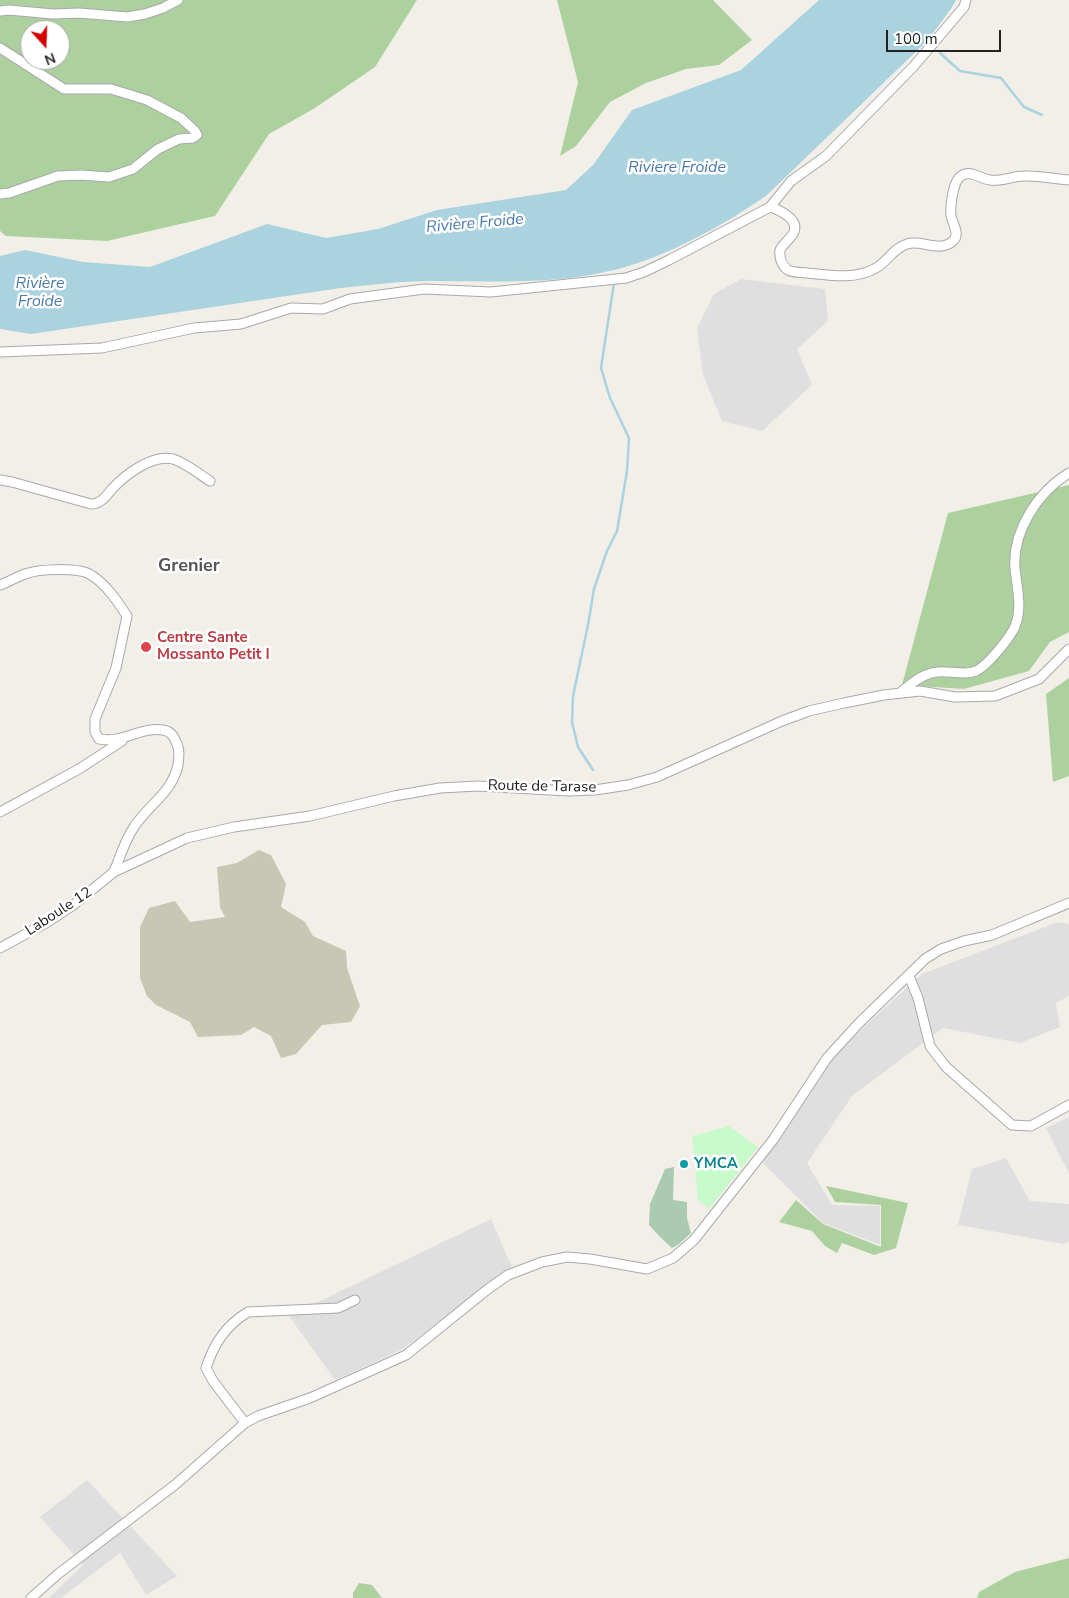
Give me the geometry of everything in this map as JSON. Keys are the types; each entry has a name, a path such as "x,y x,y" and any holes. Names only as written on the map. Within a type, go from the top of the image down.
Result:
{"street":[{"path":"0,11 53,14 79,13 127,17 163,8 178,0"},
{"path":"0,352 102,348 194,328 241,324 291,308 323,309 350,299 424,289 491,292 626,278 644,272 770,207 791,182 826,156 906,74 964,7 966,0"},
{"path":"0,48 64,89 112,89 147,100 181,118 197,135 193,138 179,139 158,149 133,169 109,177 58,176 9,193 0,194"},
{"path":"770,207 782,211 793,223 795,229 780,250 781,260 786,268 793,272 852,276 874,269 899,247 909,243 934,246 950,243 955,239 957,234 951,214 953,190 957,179 967,173 990,180 1024,176 1069,180"},
{"path":"0,480 91,504 97,504 103,500 129,472 149,462 164,459 173,459 210,481"},
{"path":"900,693 917,679 927,674 938,671 965,673 982,668 989,662 1012,632 1018,616 1015,554 1020,533 1026,519 1036,504 1054,484 1069,474"},
{"path":"0,585 26,573 42,570 81,571 90,574 113,597 127,616 116,668 95,719 95,732 100,739 106,741 154,729 165,730 171,734 177,744 179,756 171,785 135,826 114,872"},
{"name":"Route de Tarase","path":"114,872 187,838 234,827 310,816 403,794 440,788 478,786 568,791 595,790 628,785 657,777 782,721 809,711 844,703 920,691 955,697 995,696 1039,679 1069,649"},
{"path":"0,812 80,769 129,736"},
{"name":"Laboule 12","path":"0,948 46,923 72,906 114,872"},
{"path":"31,1598 58,1574 176,1484 245,1423 258,1416 310,1398 406,1355 508,1275 542,1262 567,1257 647,1269 673,1258 694,1240 773,1140 826,1058 925,959 941,949 964,941 992,935 1069,903"},
{"path":"909,976 918,998 930,1046 946,1067 1012,1125 1031,1126 1069,1105"},
{"path":"245,1423 213,1381 206,1368 221,1334 235,1320 248,1312 338,1308 355,1300"}],"shaded area":[{"path":"741,279 825,289 828,321 797,349 812,385 762,431 722,421 703,375 697,328 714,294"},
{"path":"259,850 271,855 286,884 281,907 305,922 313,936 346,951 347,968 360,1006 351,1022 322,1025 296,1054 281,1058 271,1036 254,1027 241,1035 198,1037 190,1022 156,1005 147,996 140,978 140,927 149,908 175,901 190,922 225,917 220,907 217,867 237,863"},
{"path":"1058,922 1069,924 1069,996 1056,1003 1060,1027 1020,1043 943,1028 852,1096 807,1163 832,1205 880,1206 880,1245 823,1223 763,1163 829,1059 922,974"},
{"path":"1069,1117 1069,1173 1046,1128"},
{"path":"1006,1158 1030,1201 1069,1204 1069,1241 1064,1244 958,1225 972,1169"},
{"path":"491,1219 512,1267 401,1350 335,1380 289,1316"},
{"path":"87,1480 177,1576 146,1595 120,1553 61,1598 49,1598 83,1565 40,1517"}],"green space":[{"path":"0,0 417,0 375,67 315,108 269,134 215,216 107,241 6,236 0,231"},
{"path":"557,0 713,0 752,40 719,65 686,69 646,83 610,102 576,146 560,156 578,82"},
{"path":"1069,485 1069,632 1050,642 1029,671 964,689 902,685 948,513"},
{"path":"1069,678 1069,776 1053,782 1046,694"},
{"path":"729,1126 758,1147 709,1209 698,1200 692,1136"},
{"path":"674,1167 673,1200 687,1202 687,1218 691,1233 672,1248 649,1225 650,1204 665,1169"},
{"path":"826,1186 908,1203 896,1248 874,1255 842,1243 837,1253 825,1246 812,1231 779,1222 796,1200 823,1224 881,1247 881,1205 835,1202"},
{"path":"1069,1558 1069,1598 977,1598 979,1592 1015,1572"},
{"path":"359,1583 372,1585 382,1598 353,1598 353,1593"}],"water":[{"name":"Riviere Froide","path":"819,0 956,0 927,41 767,195 713,229 673,249 633,265 591,275 568,278 522,281 418,281 385,283 31,334 0,329 0,256 25,250 83,262 150,267 267,224 326,238 378,229 437,210 566,190 593,165 632,110 741,70"}],"waterway":[{"path":"940,53 960,71 1001,78 1024,107 1042,115"},
{"path":"593,770 578,747 572,722 573,696 594,589 607,551 617,531 627,471 629,438 610,398 601,368 614,283"}],"place":[{"name":"Centre Sante Mossanto Petit I","path":"146,647"},
{"name":"YMCA","path":"684,1164"}],"district":[{"name":"Grenier","path":"189,567"}],"water label":[{"name":"Rivière Froide","path":"475,224"},
{"name":"Rivière Froide","path":"40,293"}]}
